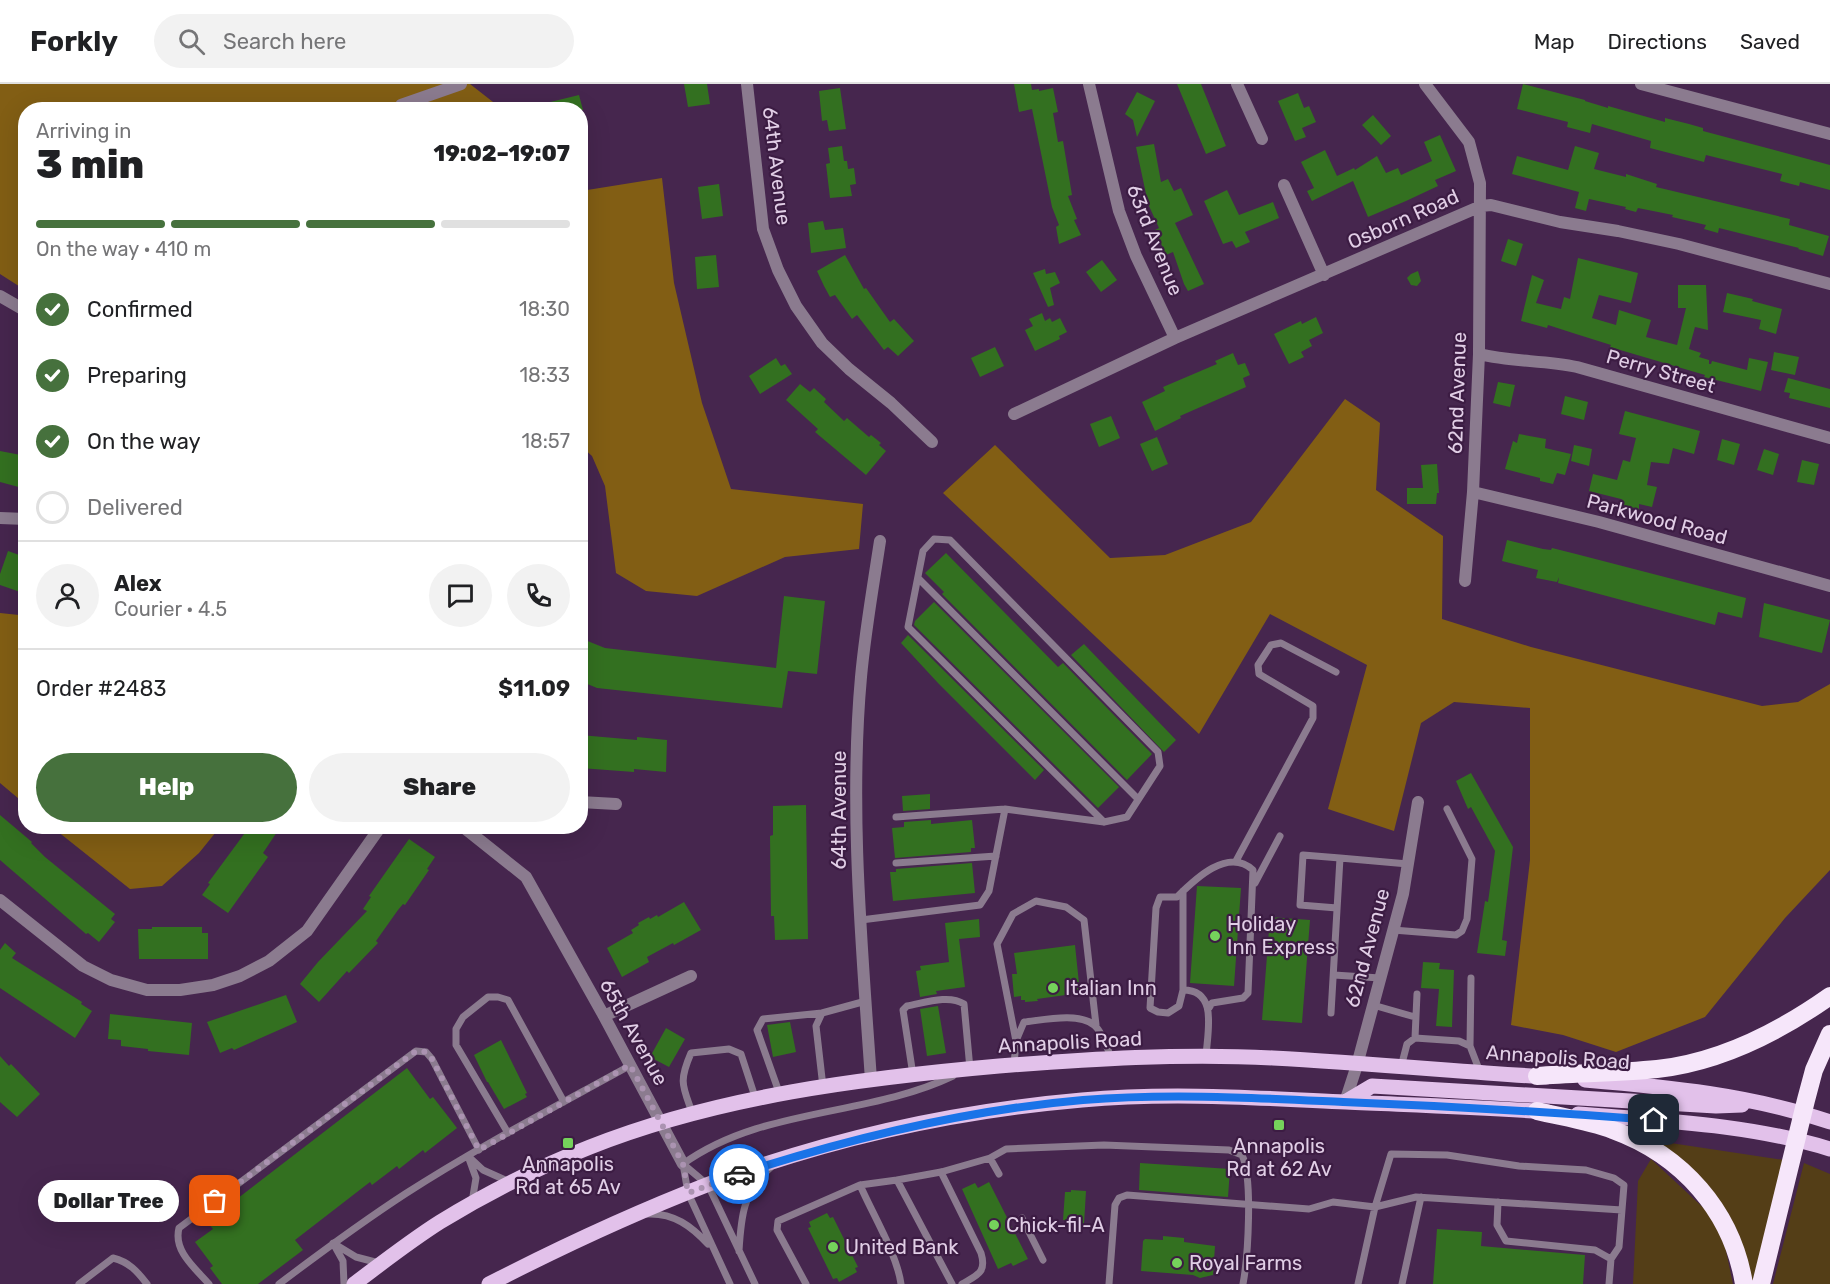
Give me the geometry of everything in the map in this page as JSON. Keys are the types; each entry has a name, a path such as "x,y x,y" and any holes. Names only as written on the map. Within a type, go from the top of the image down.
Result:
{"highway":[{"path":"1537,1076 1659,1068 1704,1059 1759,1038 1830,996"},
{"path":"1761,1284 1803,1112 1815,1070 1830,1034"},
{"path":"1537,1111 1611,1129 1636,1139 1679,1167 1700,1187 1726,1225 1741,1266 1744,1284"}],"main road":[{"name":"Annapolis Road","path":"354,1284 440,1223 471,1204 592,1146 693,1115 756,1100 823,1087 913,1075 1014,1065 1112,1059 1271,1058 1679,1088 1803,1112 1830,1122"},
{"path":"1345,1102 1372,1086 1716,1106 1763,1104"},
{"path":"489,1284 636,1214 708,1185 779,1161 875,1134 934,1121 1083,1100 1166,1096 1247,1097 1537,1111 1723,1126 1797,1139 1830,1149"}],"street":[{"path":"410,102 461,84"},
{"name":"64th Avenue","path":"747,84 763,229 778,270 796,306 822,343 932,442"},
{"name":"63rd Avenue","path":"1089,84 1119,212 1136,256 1175,338"},
{"path":"1237,84 1262,139"},
{"name":"62nd Avenue","path":"1425,84 1469,142 1476,164 1481,206 1478,241 1479,354 1473,492 1465,581"},
{"path":"1641,84 1830,134"},
{"path":"1284,185 1324,275"},
{"name":"Osborn Road","path":"1014,414 1175,338 1481,206 1491,206 1560,222 1679,244 1830,284"},
{"path":"0,296 18,306"},
{"name":"Perry Street","path":"1479,354 1514,361 1558,363 1577,367 1830,438"},
{"name":"Parkwood Road","path":"1473,492 1599,522 1830,586"},
{"path":"0,518 18,519"},
{"name":"64th Avenue","path":"872,1080 861,920 858,721 862,667 880,541"},
{"path":"588,802 616,804"},
{"name":"62nd Avenue","path":"1345,1102 1403,894 1418,802"},
{"path":"0,900 83,966 111,980 147,990 180,990 213,985 240,976 269,961 307,931 375,834"},
{"name":"65th Avenue","path":"472,834 526,877 683,1164"},
{"path":"604,1016 691,976"}],"lane":[{"path":"896,818 1005,809 1104,822 1127,817 1160,766 1158,752 950,540 934,539 923,551 908,627 1104,822"},
{"path":"918,578 1138,799"},
{"path":"1236,861 1313,718 1313,706 1259,674 1258,666 1271,645 1281,643 1336,672"},
{"path":"861,920 980,905 989,891 1005,809"},
{"path":"1393,930 1456,935 1462,931 1467,919 1472,859 1447,810"},
{"path":"1254,886 1280,836"},
{"path":"1337,908 1300,905 1303,855 1408,864"},
{"path":"896,863 996,856"},
{"path":"1331,1013 1340,858"},
{"path":"1183,891 1183,990 1179,1006 1168,1013 1158,1012 1150,1008 1156,908 1160,897 1177,897 1183,891 1190,884 1223,862 1247,863 1253,870 1248,993 1243,998 1212,1003 1209,1008 1206,1057"},
{"path":"1014,1065 1016,1041 997,944 1013,914 1036,902 1066,907 1084,920 1096,1025 1112,1059"},
{"path":"1334,975 1380,978"},
{"path":"1471,978 1470,1046 1480,1072"},
{"path":"1183,990 1192,990 1202,995 1209,1008"},
{"path":"1415,1038 1416,994"},
{"path":"508,1133 456,1045 456,1029 463,1017 488,997 508,999 564,1102"},
{"path":"755,1284 708,1185 683,1164 704,1149 732,1138 818,1113 897,1096 968,1069 964,1004 957,999 907,1006 903,1010 913,1075"},
{"path":"780,1095 757,1030 763,1019 822,1013 866,1001"},
{"path":"1373,1005 1416,1017"},
{"path":"822,1013 816,1026 823,1087"},
{"path":"1016,1041 1024,1022 1082,1018 1096,1025"},
{"path":"1400,1067 1407,1044 1415,1038 1459,1041 1470,1046"},
{"path":"693,1115 682,1082 684,1069 691,1053 729,1049 741,1054 756,1100"},
{"path":"209,1284 178,1247 179,1228 416,1051 426,1052 432,1059 479,1150"},
{"path":"279,1284 333,1243 406,1193 630,1065"},
{"path":"806,1284 777,1230 778,1221 860,1185 941,1172 990,1158 1006,1149 1104,1145 1229,1150 1242,1155 1247,1165 1243,1284"},
{"path":"1358,1284 1375,1207 1391,1154 1447,1155 1519,1166 1586,1170 1614,1178 1624,1185 1619,1247 1611,1259 1609,1284"},
{"path":"468,1156 483,1170 513,1182"},
{"path":"468,1156 476,1178 471,1204"},
{"path":"990,1158 999,1174"},
{"path":"739,1254 742,1217 747,1195 760,1177 779,1161"},
{"name":"65th Avenue","path":"683,1164 688,1193 730,1284"},
{"path":"941,1172 984,1264 980,1274 962,1284"},
{"path":"897,1180 952,1284"},
{"path":"860,1185 887,1244 901,1284"},
{"path":"1109,1284 1115,1205 1119,1198 1127,1195 1309,1209 1333,1202 1375,1207 1421,1197 1622,1210"},
{"path":"1402,1284 1421,1197"},
{"path":"1498,1202 1497,1225 1506,1241 1595,1250 1611,1259"},
{"path":"636,1214 652,1213 674,1218 687,1224 712,1248"},
{"path":"1022,1218 1043,1260"},
{"path":"333,1243 356,1257 381,1264"},
{"path":"333,1243 343,1262 344,1284"},
{"path":"79,1284 113,1258 123,1260 134,1267 147,1284"}],"shaded area":[{"path":"0,84 470,84 493,102 18,102 18,286 0,274"},
{"path":"662,178 674,283 702,403 731,489 863,504 859,549 785,557 697,596 646,591 616,573 605,486 592,456 588,452 588,190"},
{"path":"1345,399 1380,423 1376,490 1443,536 1442,619 1531,647 1762,706 1798,702 1830,684 1830,870 1785,918 1705,1017 1616,1052 1563,1035 1511,1025 1530,860 1530,708 1454,702 1421,723 1394,831 1328,809 1367,665 1270,614 1199,734 943,493 995,445 1110,558 1165,555 1251,522"},
{"path":"0,613 18,615 18,798 0,783"},
{"path":"61,834 214,834 199,853 162,886 130,889"},
{"path":"1664,1142 1784,1160 1752,1284 1742,1246 1727,1212 1693,1170 1662,1146"},
{"path":"1651,1159 1710,1214 1725,1246 1733,1284 1633,1284 1638,1181"},
{"path":"1804,1163 1830,1174 1830,1284 1773,1284"}],"building":[{"path":"684,84 707,84 710,104 688,107"},
{"path":"1014,84 1031,84 1032,90 1039,89 1039,91 1053,88 1058,112 1053,113 1058,142 1063,141 1072,195 1068,196 1077,219 1074,220 1081,235 1059,244 1056,227 1059,225 1052,207 1032,109 1019,112"},
{"path":"1177,84 1201,84 1226,146 1206,154"},
{"path":"1523,84 1665,122 1665,118 1689,124 1703,128 1703,131 1830,165 1830,190 1800,182 1799,186 1780,181 1782,174 1706,155 1704,162 1650,148 1651,141 1592,124 1590,133 1567,127 1568,122 1517,109"},
{"path":"840,88 846,129 829,131 827,120 822,121 819,91"},
{"path":"1137,92 1155,101 1137,137 1133,120 1125,114"},
{"path":"1298,93 1304,108 1309,106 1316,122 1302,128 1306,137 1295,141 1278,101"},
{"path":"579,95 581,102 550,102"},
{"path":"1373,115 1391,136 1381,145 1362,125"},
{"path":"1440,135 1456,171 1435,180 1438,186 1368,217 1353,181 1312,201 1307,191 1314,188 1301,162 1325,150 1337,176 1354,168 1355,170 1377,156 1386,173 1398,168 1401,175 1432,161 1424,142"},
{"path":"1154,144 1161,182 1168,179 1174,191 1181,188 1193,215 1175,223 1204,284 1188,291 1173,252 1166,255 1155,230 1159,228 1144,195 1146,194 1136,147"},
{"path":"842,146 844,161 847,161 848,169 854,168 856,184 850,185 852,196 830,198 826,164 830,163 828,148"},
{"path":"1575,146 1599,153 1594,169 1626,177 1626,174 1657,184 1656,187 1790,219 1789,225 1829,236 1823,256 1719,228 1718,233 1704,229 1706,225 1638,208 1636,212 1625,209 1626,207 1589,199 1586,211 1575,208 1579,192 1512,174 1517,156 1568,170"},
{"path":"719,184 723,216 702,219 698,187"},
{"path":"1227,190 1239,215 1273,202 1279,218 1245,232 1250,242 1236,248 1232,241 1223,244 1204,201"},
{"path":"823,221 825,230 843,228 846,248 811,253 808,223"},
{"path":"1508,239 1523,244 1516,266 1501,261"},
{"path":"716,255 719,287 697,289 695,257"},
{"path":"845,255 864,289 866,288 890,322 894,319 914,341 898,356 888,347 884,350 857,315 852,319 835,295 830,297 824,286 817,271"},
{"path":"1578,258 1638,273 1631,303 1599,295 1592,318 1616,325 1619,310 1651,320 1646,337 1677,345 1686,308 1678,308 1678,285 1706,285 1708,330 1695,327 1689,349 1701,353 1699,357 1709,360 1709,364 1712,361 1747,370 1749,358 1768,362 1761,391 1704,377 1705,375 1610,347 1611,345 1548,325 1547,328 1521,321 1532,275 1544,280 1536,303 1561,309 1564,297 1570,299"},
{"path":"1102,260 1117,280 1101,292 1086,272"},
{"path":"1045,269 1046,274 1055,272 1060,283 1050,288 1054,305 1048,307 1033,273"},
{"path":"1418,271 1421,281 1417,286 1411,285 1407,278"},
{"path":"1727,293 1782,309 1776,334 1759,329 1761,320 1723,312"},
{"path":"1042,313 1045,321 1050,318 1052,322 1060,318 1067,332 1059,336 1060,339 1035,351 1025,330 1033,326 1029,319"},
{"path":"1316,317 1323,333 1309,340 1312,346 1301,352 1304,357 1289,364 1274,334 1301,321 1302,324"},
{"path":"995,347 1004,366 980,377 971,358"},
{"path":"1774,352 1799,357 1795,375 1771,370"},
{"path":"1233,353 1238,365 1245,363 1250,375 1243,378 1246,387 1180,416 1181,418 1155,431 1142,402 1165,391 1163,387 1217,364 1215,361"},
{"path":"776,358 781,366 785,364 792,374 760,394 749,376"},
{"path":"1788,378 1830,389 1830,408 1789,398 1790,393 1784,392"},
{"path":"1498,382 1515,385 1510,407 1493,403"},
{"path":"800,384 810,392 814,388 826,399 824,402 844,421 847,418 869,437 871,435 881,443 879,445 886,451 866,475 815,432 818,429 786,400"},
{"path":"1565,396 1588,402 1584,420 1561,414"},
{"path":"1625,411 1700,431 1694,454 1673,448 1669,464 1651,462 1647,485 1657,487 1652,507 1639,504 1639,509 1622,505 1623,500 1621,499 1589,491 1593,474 1617,480 1623,460 1630,462 1636,438 1619,434"},
{"path":"1111,416 1120,438 1099,447 1090,424"},
{"path":"1519,434 1546,439 1545,448 1571,454 1565,475 1557,473 1553,484 1540,481 1540,478 1505,469 1513,441 1517,443"},
{"path":"1157,437 1168,464 1152,471 1140,444"},
{"path":"1722,439 1740,444 1734,465 1717,460"},
{"path":"1574,445 1592,449 1589,466 1571,461"},
{"path":"1764,449 1779,454 1773,475 1757,470"},
{"path":"0,451 18,454 18,487 0,482"},
{"path":"1802,460 1819,464 1814,485 1797,482"},
{"path":"1437,464 1439,493 1437,493 1436,504 1407,504 1407,488 1423,488 1421,465"},
{"path":"1507,540 1543,549 1551,550 1552,548 1746,598 1742,618 1718,612 1715,625 1558,583 1559,577 1557,582 1536,578 1538,570 1502,561"},
{"path":"8,551 18,555 18,591 0,585 0,574"},
{"path":"946,553 1058,667 1063,663 1152,754 1127,780 942,594 944,592 925,573"},
{"path":"784,596 825,601 817,674 788,671 782,708 597,688 588,684 588,641 605,648 776,668"},
{"path":"934,602 1119,787 1098,808 914,625 915,621"},
{"path":"1764,603 1830,620 1822,653 1759,637"},
{"path":"908,635 1044,770 1035,780 901,643"},
{"path":"1084,644 1176,740 1164,752 1071,655"},
{"path":"588,736 667,740 666,772 634,769 634,772 588,769"},
{"path":"1471,773 1513,847 1502,940 1507,941 1505,956 1477,953 1485,901 1488,902 1495,851 1471,807 1468,809 1456,781"},
{"path":"930,794 930,809 903,811 902,796"},
{"path":"806,805 808,939 775,940 774,916 771,916 770,836 773,835 773,806"},
{"path":"0,815 18,830 18,834 23,834 45,857 115,914 111,919 115,922 99,942 88,933 86,934 0,860"},
{"path":"931,820 931,824 972,820 975,848 971,848 971,852 895,858 892,828 904,827 904,822"},
{"path":"244,834 276,834 263,853 268,857 228,913 202,895 210,884 208,883"},
{"path":"409,839 435,857 427,869 429,870 376,941 378,943 349,973 347,971 319,1002 300,984 367,911 363,909 371,897 369,896"},
{"path":"972,863 975,893 893,901 890,872 896,872 896,869"},
{"name":"Holiday Inn Express","path":"1197,886 1241,888 1234,986 1190,983"},
{"path":"684,902 701,930 647,957 649,962 622,977 607,948 633,933 631,930 639,925 638,923 649,917 650,919 657,915 658,917"},
{"path":"1270,917 1310,920 1302,1023 1262,1020"},
{"path":"979,919 980,937 959,939 965,987 936,991 937,994 920,997 916,971 921,970 920,966 949,962 945,923"},
{"path":"152,927 202,927 202,933 208,933 208,959 139,959 138,929 152,929"},
{"path":"5,943 16,953 12,958 82,1002 81,1004 92,1011 75,1038 0,988 0,950"},
{"path":"1075,945 1080,993 1025,1002 1021,1000 1021,996 1014,997 1012,974 1017,974 1014,953"},
{"path":"1423,962 1440,963 1439,969 1454,970 1452,1027 1436,1026 1439,989 1421,988"},
{"path":"286,995 297,1022 234,1050 232,1048 220,1053 207,1022"},
{"path":"938,1006 946,1053 927,1056 920,1009"},
{"path":"110,1014 192,1023 189,1055 121,1046 121,1040 108,1039"},
{"path":"790,1022 796,1052 773,1057 767,1025"},
{"path":"666,1028 685,1039 669,1067 650,1057"},
{"path":"501,1040 527,1093 525,1094 527,1097 504,1109 474,1055"},
{"path":"0,1056 40,1094 17,1117 0,1102"},
{"path":"407,1068 430,1099 433,1097 457,1128 425,1153 423,1150 399,1169 397,1166 372,1185 370,1182 295,1240 303,1250 258,1284 222,1284 210,1268 213,1266 195,1242 213,1229 207,1222"},
{"name":"Royal Farms","path":"1140,1163 1230,1169 1228,1197 1139,1190"},
{"name":"Chick-fil-A","path":"989,1182 1028,1259 1013,1266 1011,1263 998,1269 962,1189 975,1183 978,1188"},
{"path":"1071,1190 1086,1191 1084,1224 1069,1223 1063,1220 1065,1192 1071,1192"},
{"name":"United Bank","path":"827,1213 830,1218 833,1217 858,1267 855,1268 857,1272 839,1282 837,1278 833,1279 808,1228 811,1227 809,1222"},
{"path":"1437,1229 1482,1232 1481,1246 1585,1255 1583,1284 1433,1284"},
{"name":"Royal Farms","path":"1163,1236 1184,1238 1184,1242 1215,1246 1213,1275 1200,1278 1193,1275 1141,1271 1143,1241 1145,1239 1163,1240"}],"way so far":[{"path":"215,1201 416,1051 426,1052 432,1059 479,1150 630,1065 683,1164 688,1193 739,1174"}],"place":[{"name":"Holiday Inn Express","path":"1215,936"},
{"name":"Italian Inn","path":"1053,988"},
{"name":"Annapolis Rd at 62 Av","path":"1279,1125"},
{"name":"Annapolis Rd at 65 Av","path":"568,1143"},
{"name":"Dollar Tree","path":"215,1201"},
{"name":"Chick-fil-A","path":"994,1225"},
{"name":"United Bank","path":"833,1247"},
{"name":"Royal Farms","path":"1177,1263"}],"route":[{"path":"739,1174 805,1152 934,1121 1083,1100 1166,1096 1247,1097 1537,1111 1654,1120"}]}
